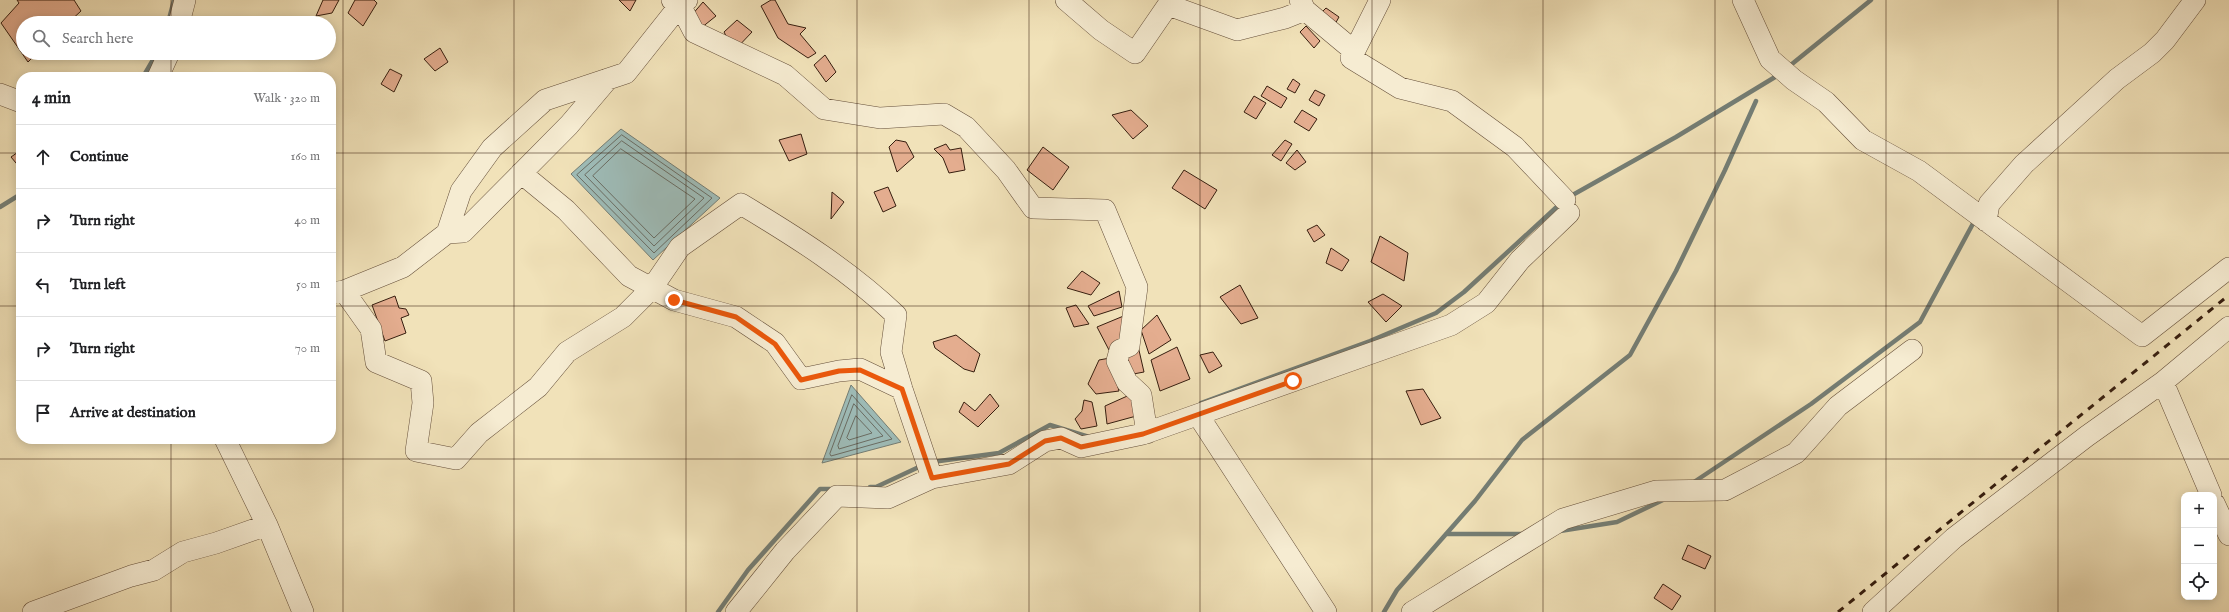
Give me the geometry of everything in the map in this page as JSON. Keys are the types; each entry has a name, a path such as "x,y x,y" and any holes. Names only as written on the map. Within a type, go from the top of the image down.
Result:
{"street":[{"path":"181,16 185,0"},
{"path":"1066,0 1101,30 1135,53 1168,5 1237,30 1285,18 1302,5 1354,50"},
{"path":"736,612 785,551 837,496 888,498 932,478 1009,464 1045,441 1061,438 1081,447 1147,433 1451,325 1486,303 1520,260 1567,206 1515,147 1452,101 1400,88 1351,58 1380,0"},
{"path":"1743,0 1770,59 1792,78 1826,102 1863,140 1919,171 2142,336 2229,268"},
{"path":"1986,221 1989,204 2024,164 2117,79 2152,53 2165,40 2195,0"},
{"path":"932,478 902,389 892,352 896,315 869,289 791,234 741,204 680,247 652,288 623,317 567,352 538,387 479,433 456,459 416,451 423,403 421,381 376,362 371,329 337,292 403,267 447,233 461,191 492,148 545,100 626,73 680,2 694,32 785,75 824,109 880,118 944,114 966,127 1006,170 1033,208 1105,210 1137,287 1129,346 1120,350 1117,361 1127,382 1141,395 1147,433"},
{"path":"160,72 166,60"},
{"path":"447,233 462,232 569,125 608,79"},
{"path":"0,94 16,100"},
{"path":"521,173 566,210 629,276 674,300 736,317 775,344 801,380 839,371 860,370 902,389"},
{"path":"1873,612 1954,538 2087,436 2162,382 2229,327"},
{"path":"1412,612 1562,519 1656,491 1725,490 1796,453 1838,406 1912,350"},
{"path":"2162,382 2210,492"},
{"path":"1198,415 1326,612"},
{"path":"227,444 267,524 303,612"},
{"path":"2217,509 2229,535"},
{"path":"33,612 131,576 154,570 182,552 216,543 267,524"}],"water":[{"path":"621,129 720,198 653,260 571,174"},
{"path":"851,385 901,442 822,463"}],"building":[{"path":"17,0 74,0 81,11 76,16 16,16 16,45 1,23 19,3"},
{"path":"323,0 339,0 332,13 316,16"},
{"path":"355,0 374,0 377,3 363,26 348,13"},
{"path":"619,0 636,0 630,11"},
{"path":"771,0 775,0 788,24 806,28 800,34 816,53 808,58 778,38 761,6"},
{"path":"703,2 716,16 701,28 691,16"},
{"path":"1326,8 1339,17 1330,33 1316,18"},
{"path":"737,20 752,32 734,51 724,32"},
{"path":"1306,26 1320,41 1314,48 1300,32"},
{"path":"440,48 448,62 435,71 424,59"},
{"path":"825,55 836,72 826,82 814,65"},
{"path":"390,69 402,75 394,92 381,84"},
{"path":"1293,79 1300,84 1295,93 1287,89"},
{"path":"1267,86 1287,98 1281,108 1261,96"},
{"path":"1315,90 1325,95 1319,106 1309,100"},
{"path":"1254,96 1266,103 1256,119 1244,112"},
{"path":"1131,110 1148,126 1133,139 1112,115"},
{"path":"1302,110 1317,119 1309,131 1294,122"},
{"path":"801,134 807,154 789,161 779,140"},
{"path":"896,140 906,142 914,157 897,172 889,147"},
{"path":"1285,140 1292,144 1281,161 1272,155"},
{"path":"946,144 950,150 961,148 965,170 949,173 943,158 934,149"},
{"path":"1043,147 1069,167 1053,190 1027,170"},
{"path":"1297,150 1306,162 1295,170 1286,163"},
{"path":"16,154 16,163 11,157"},
{"path":"1184,170 1217,190 1205,209 1172,188"},
{"path":"888,187 896,206 883,212 874,192"},
{"path":"832,192 844,202 831,219"},
{"path":"1317,225 1325,235 1314,242 1307,230"},
{"path":"1380,236 1408,253 1404,281 1371,262"},
{"path":"1331,248 1349,260 1342,271 1326,263"},
{"path":"1082,271 1100,283 1091,295 1067,288"},
{"path":"1240,285 1258,318 1241,324 1220,297"},
{"path":"1119,291 1122,307 1094,316 1088,306"},
{"path":"1383,294 1402,306 1386,322 1368,302"},
{"path":"395,296 399,308 406,309 409,315 401,318 406,333 385,341 372,305"},
{"path":"1076,305 1089,324 1074,327 1066,308"},
{"path":"1126,315 1126,344 1109,350 1097,327"},
{"path":"1157,315 1171,340 1149,354 1141,330"},
{"path":"956,335 980,354 974,372 964,369 935,348 933,342"},
{"path":"1138,346 1144,372 1128,375 1121,355"},
{"path":"1177,347 1190,379 1160,391 1151,360"},
{"path":"1213,352 1222,366 1209,373 1200,355"},
{"path":"1110,358 1119,391 1096,394 1088,384 1099,360"},
{"path":"1423,389 1441,418 1421,425 1406,391"},
{"path":"1134,393 1140,415 1107,424 1105,406"},
{"path":"990,394 999,406 978,427 959,412 964,402 975,411"},
{"path":"1084,400 1092,402 1097,426 1081,429 1075,419 1082,411"},
{"path":"1688,545 1711,556 1705,569 1682,559"},
{"path":"1663,584 1681,596 1672,610 1654,598"}],"waterway":[{"path":"170,16 174,0"},
{"path":"1787,68 1871,0"},
{"path":"146,72 153,60"},
{"path":"1569,197 1676,137 1780,74"},
{"path":"1384,612 1397,590 1475,501 1522,440 1630,355 1676,271 1725,170 1756,101"},
{"path":"0,207 16,197"},
{"path":"1201,403 1370,341 1436,313 1464,292 1561,203"},
{"path":"1694,482 1811,404 1920,322 1976,218"},
{"path":"932,462 999,453 1050,425 1089,437"},
{"path":"870,487 876,487 921,466"},
{"path":"718,612 748,570 820,489 834,489"},
{"path":"1560,531 1617,522 1665,499"},
{"path":"1446,534 1525,534"}],"railway":[{"path":"1838,612 2229,295"}],"route":[{"path":"674,300 736,317 775,344 801,380 839,371 860,370 902,389 932,478 1009,464 1045,441 1061,438 1081,447 1143,434 1293,381"}]}
